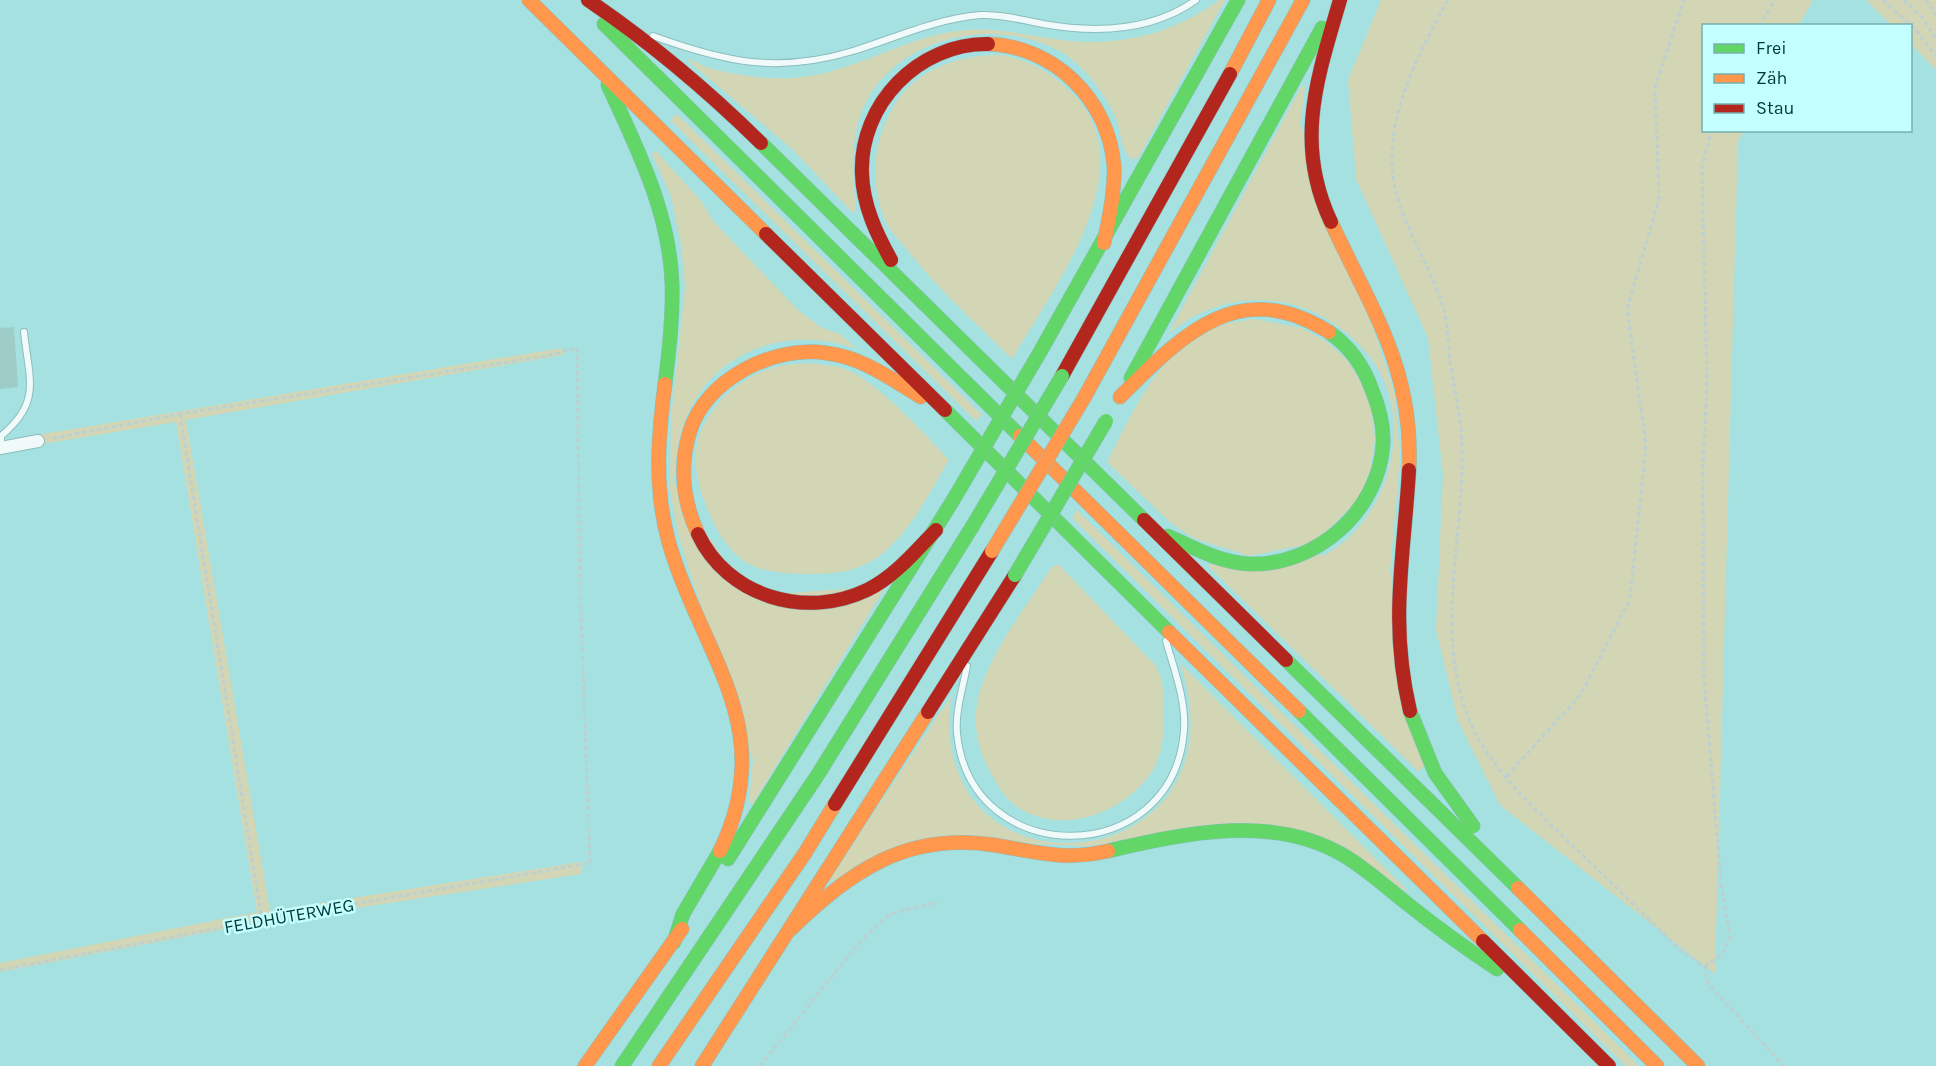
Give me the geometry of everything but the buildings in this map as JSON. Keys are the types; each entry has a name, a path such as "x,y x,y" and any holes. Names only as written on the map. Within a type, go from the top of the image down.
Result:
{"highway":[{"path":"529,0 1608,1066"},
{"path":"580,0 1657,1066"},
{"path":"588,0 628,27 712,95 1698,1066"},
{"path":"585,1066 674,942 794,757 936,530 1104,243 1162,133 1238,0"},
{"path":"622,1066 817,776 972,527 1062,376 1191,146 1269,0"},
{"path":"659,1066 805,853 993,551 1084,398 1303,0"},
{"path":"702,1066 791,929 812,889 1015,575 1120,397 1339,0"},
{"path":"1339,0 1311,104 1310,151 1316,183 1329,223 1389,338 1404,392 1412,447 1398,584 1398,652 1410,717 1431,770 1458,810 1491,845 1494,866"},
{"path":"905,285 879,240 862,185 862,159 868,132 889,92 910,70 932,56 957,47 988,43 1021,48 1045,57 1072,76 1100,113 1113,154 1113,191 1104,243"},
{"path":"603,73 642,157 662,211 670,261 672,313 658,440 663,517 676,565 725,679 741,728 741,779 732,822 711,869 676,923 674,942"},
{"path":"1120,397 1179,341 1214,318 1251,311 1291,315 1328,332 1358,361 1377,396 1384,435 1379,473 1360,511 1327,543 1283,561 1251,564 1223,559 1155,530"},
{"path":"936,530 892,574 856,594 826,601 786,601 749,590 725,572 701,541 688,513 683,471 690,429 711,397 739,372 776,354 820,351 857,360 952,416"},
{"path":"791,929 826,894 867,864 918,848 964,843 992,845 1060,857 1101,855 1145,842 1193,833 1238,829 1276,832 1322,845 1361,868 1456,943 1538,996"}],"street":[{"path":"0,448 38,441"}],"lane":[{"path":"628,27 711,56 759,64 814,61 951,19 982,15 1079,30 1133,27 1182,9 1196,0"},
{"path":"0,448 0,436 23,414 31,397 24,332"},
{"path":"971,645 960,700 957,733 968,774 983,797 1029,831 1059,836 1095,836 1121,826 1143,812 1161,792 1171,775 1179,752 1184,731 1183,705 1161,623"}],"path":[{"path":"1448,0 1411,76 1397,119 1392,150 1392,177 1409,232 1443,306 1461,429 1462,486 1450,615 1455,672 1471,724 1488,754 1532,806 1680,950 1705,967 1708,984 1784,1066"},
{"path":"1507,776 1581,694 1630,599 1646,445 1626,309 1659,199 1655,87 1684,0"},
{"path":"1761,24 1775,0"},
{"path":"1883,0 1909,24"},
{"path":"1904,0 1922,17 1936,38"},
{"path":"1926,0 1936,15"},
{"path":"1912,26 1936,57"},
{"path":"1705,967 1723,953 1730,938 1721,883 1704,679 1703,466 1707,383 1702,166 1711,132"},
{"name":"FELDHÜTERWEG","path":"0,970 262,920 590,863 580,588 577,348 534,358 180,414"},
{"path":"38,441 180,414 262,920"},
{"path":"760,1066 862,939 890,914 937,902"}],"green space":[{"path":"1219,0 1225,0 1138,158 1131,159 1125,151 1117,121 1102,93 1087,74 1063,53 1035,41 1005,35 974,35 943,41 915,53 890,70 871,94 858,123 853,155 856,209 853,213 792,149 686,59 709,68 737,74 763,78 802,77 853,64 927,37 966,30 1005,31 1070,41 1129,39 1185,21"},
{"path":"1381,0 1813,0 1800,24 1702,24 1702,132 1743,132 1738,141 1715,974 1500,805 1458,721 1436,630 1443,475 1428,338 1356,179 1348,80"},
{"path":"1866,0 1936,0 1936,70 1912,45 1912,24 1890,24"},
{"path":"1002,55 1038,68 1054,77 1069,90 1091,120 1100,153 1097,189 1086,226 1050,297 1012,359 943,291 892,232 880,207 875,176 882,132 895,104 905,91 928,72 942,66 971,57"},
{"path":"1302,85 1305,88 1300,124 1395,395 1400,459 1390,571 1424,766 1419,772 1207,565 1324,555 1347,539 1366,518 1380,493 1390,465 1394,437 1392,408 1384,381 1370,357 1349,335 1326,318 1300,307 1274,301 1246,301 1219,306 1193,317 1168,334"},
{"path":"677,114 982,415 976,421 670,120"},
{"path":"656,151 701,201 714,222 798,310 822,328 840,334 857,349 826,341 795,340 766,345 739,357 716,374 698,396 684,423 674,482 750,596 886,586 752,805 749,802 753,760 692,579 678,533 670,489 671,419 685,287 681,245 671,196 652,154"},
{"path":"1253,319 1302,328 1327,342 1347,360 1361,382 1371,409 1375,438 1371,468 1358,500 1314,543 1249,556 1193,538 1171,523 1107,462 1137,404 1161,368 1176,352 1212,328"},
{"path":"562,348 563,355 186,420 270,911 581,862 581,874 263,922 0,972 0,963 257,912 176,422 0,451 0,441"},
{"path":"810,363 835,366 856,374 885,396 949,460 912,521 894,543 875,559 852,570 835,573 773,572 743,560 731,549 716,528 698,481 697,444 708,417 727,394 739,385 765,370 779,366"},
{"path":"1077,510 1639,1066 1626,1066 1072,518"},
{"path":"1058,564 1156,666 1163,690 1164,722 1157,762 1143,783 1129,796 1094,815 1056,820 1037,816 1019,808 1003,792 982,755 977,735 976,714 979,694 992,661 1051,568"},
{"path":"1180,663 1410,893 1295,830 1086,846 1035,844 982,836 827,882 951,696 956,765 985,812 1030,838 1082,842 1132,826 1171,791 1190,736"}],"traffic: fast":[{"path":"1040,352 1238,0"},
{"path":"604,24 1020,436"},
{"path":"1131,378 1322,28"},
{"path":"608,85 659,206 670,258 672,296 665,384"},
{"path":"761,143 1144,520"},
{"path":"1168,536 1229,561 1250,564 1274,562 1298,556 1320,545 1340,530 1357,512 1370,491 1379,468 1383,444 1382,423 1375,396 1360,365 1349,350 1329,332"},
{"path":"952,502 1040,352"},
{"path":"972,527 1062,376"},
{"path":"945,410 1169,632"},
{"path":"1015,575 1106,421"},
{"path":"728,859 952,502"},
{"path":"622,1066 817,776 972,527"},
{"path":"1286,660 1518,888"},
{"path":"1299,711 1520,930"},
{"path":"1410,711 1435,773 1473,826"},
{"path":"1108,851 1166,839 1227,831 1286,834 1315,842 1343,855 1359,866 1439,928 1497,969"},
{"path":"674,942 683,914 720,851"}],"traffic: slow":[{"path":"529,0 766,234"},
{"path":"1230,74 1269,0"},
{"path":"1084,398 1303,0"},
{"path":"988,44 1012,47 1056,66 1074,81 1089,99 1101,119 1110,142 1114,166 1113,195 1104,243"},
{"path":"1331,222 1375,312 1397,370 1405,400 1409,434 1409,470"},
{"path":"1120,397 1166,353 1189,335 1213,320 1239,311 1267,310 1296,316 1329,332"},
{"path":"698,534 686,496 684,457 690,431 698,412 726,381 764,360 785,354 826,353 864,364 921,397"},
{"path":"665,384 659,464 664,523 683,584 729,693 739,729 742,766 736,807 720,851"},
{"path":"992,551 1084,398"},
{"path":"1020,436 1299,711"},
{"path":"1169,632 1483,941"},
{"path":"702,1066 928,712"},
{"path":"659,1066 805,853 835,804"},
{"path":"791,929 813,908 858,874 882,860 934,844 962,842 1064,855 1108,851"},
{"path":"1518,888 1698,1066"},
{"path":"585,1066 682,929"},
{"path":"1520,930 1657,1066"}],"traffic: jam":[{"path":"588,0 678,67 761,143"},
{"path":"1331,222 1320,193 1314,165 1313,111 1317,84 1340,0"},
{"path":"891,260 871,219 863,185 864,148 871,124 882,102 898,82 917,66 939,54 963,46 988,44"},
{"path":"1062,376 1230,74"},
{"path":"766,234 945,410"},
{"path":"1409,470 1399,618 1400,648 1410,711"},
{"path":"1144,520 1286,660"},
{"path":"698,534 711,555 728,573 748,587 794,602 819,603 843,599 877,585 904,563 936,530"},
{"path":"835,804 992,551"},
{"path":"928,712 1015,575"},
{"path":"1483,941 1609,1066"}]}
